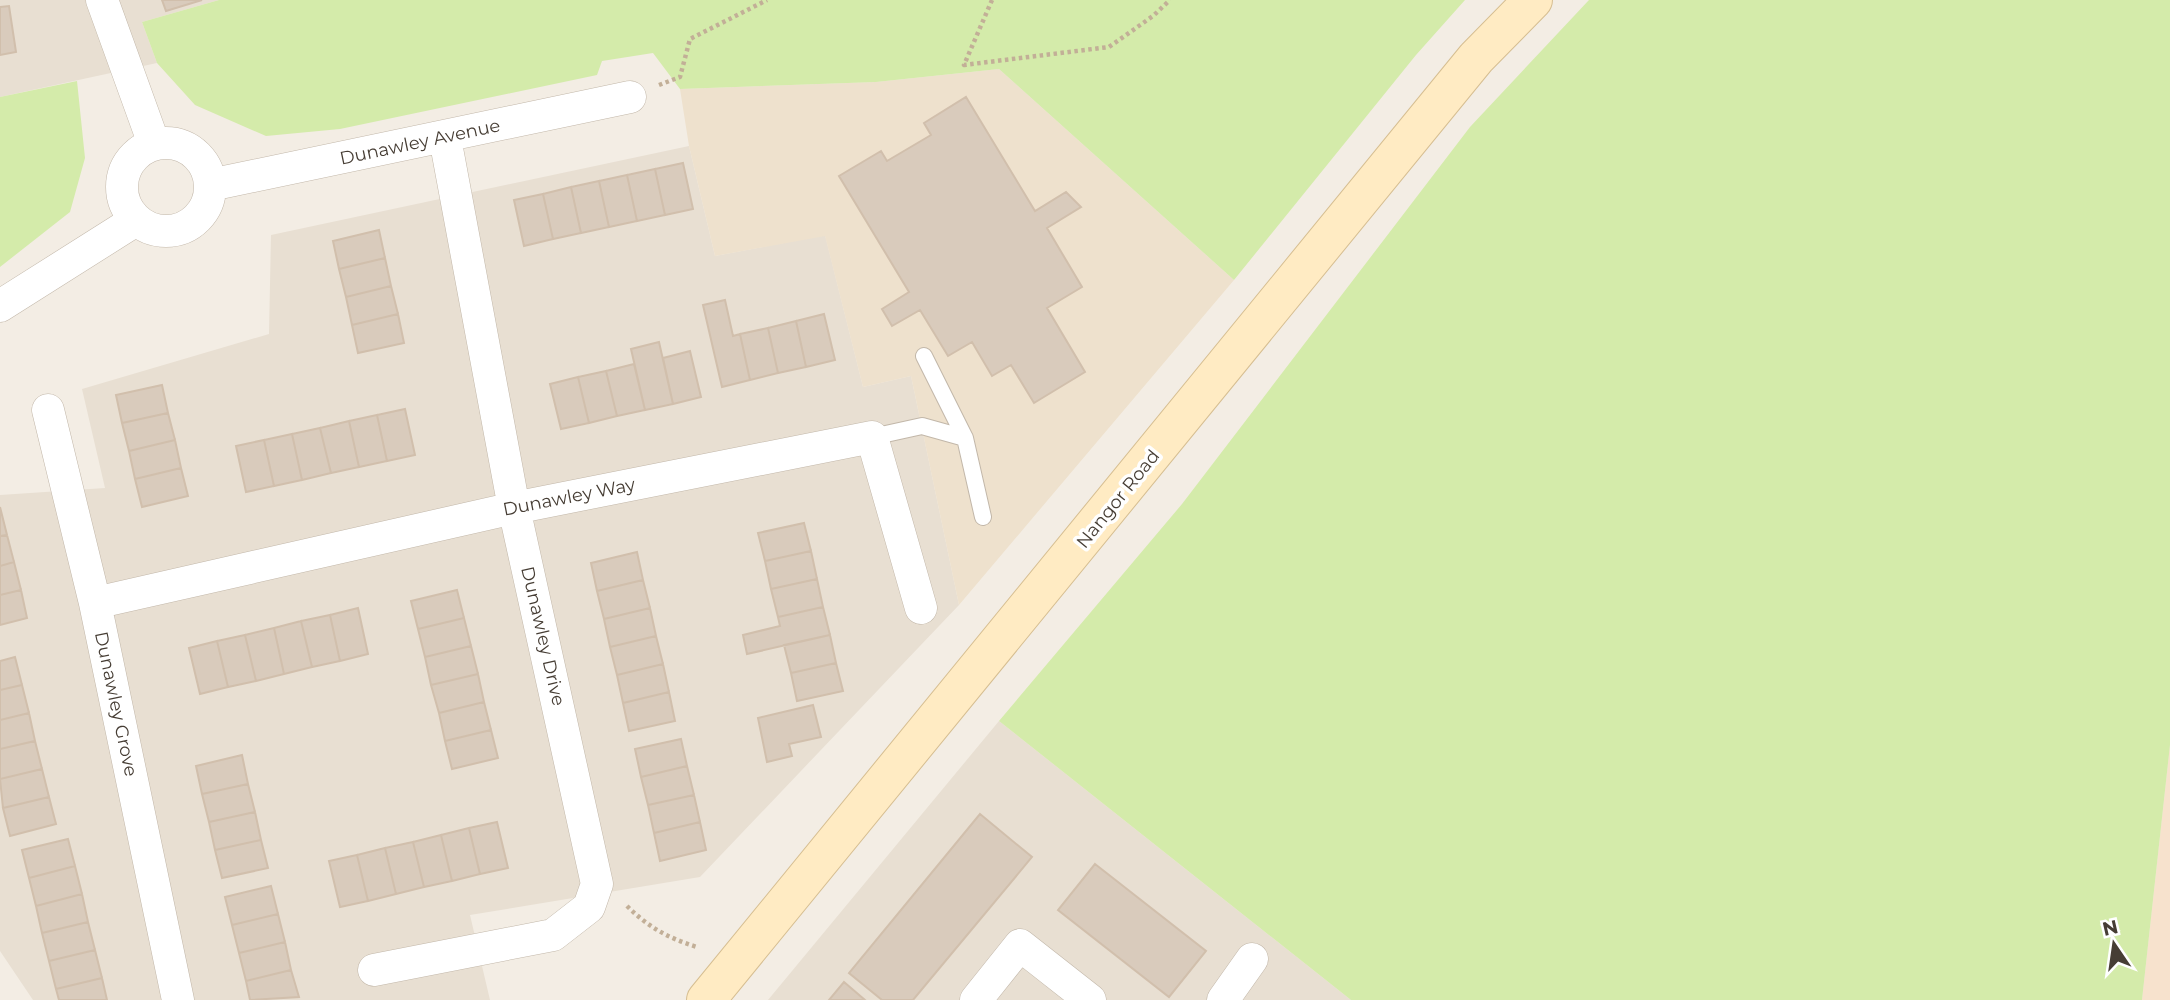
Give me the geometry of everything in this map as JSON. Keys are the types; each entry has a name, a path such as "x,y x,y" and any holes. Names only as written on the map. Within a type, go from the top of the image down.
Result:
{"main road":[{"name":"Nangor Road","path":"706,1000 1476,58 1533,0"}],"street":[{"path":"102,0 154,144"},
{"name":"Dunawley Avenue","path":"210,185 445,138 642,92"},
{"name":"Dunawley Drive","path":"374,970 553,935 589,908 597,884 514,508 445,138"},
{"path":"154,144 181,144 192,151 208,172 210,185 205,206 191,223 163,231 136,220 127,209 121,183 131,158 154,144"},
{"path":"0,306 136,220"},
{"name":"Dunawley Grove","path":"48,410 95,603 178,1000"},
{"path":"872,437 921,608"},
{"name":"Dunawley Way","path":"95,603 514,508 872,437"},
{"path":"976,1000 1020,945 1090,1000"},
{"path":"1223,1000 1252,959"}],"lane":[{"path":"924,356 965,438 983,517"},
{"path":"872,437 922,426 965,438"}],"path":[{"path":"642,92 680,77 691,39 767,0"},
{"path":"992,0 964,65 1109,47 1153,16 1170,0"},
{"path":"626,906 645,924 668,938 697,947"}],"shaded area":[{"path":"0,0 219,0 142,22 157,63 0,97"},
{"path":"999,69 1234,280 959,605 911,376 863,387 825,236 715,256 689,146 680,89 876,82"},
{"path":"689,146 715,256 825,235 863,387 911,376 959,605 700,877 470,915 490,1000 33,1000 0,951 0,495 105,488 82,389 269,334 271,235"},
{"path":"999,721 1351,1000 768,1000"},
{"path":"2170,745 2170,1000 2142,1000"}],"green space":[{"path":"219,0 1465,0 1416,55 1234,280 999,69 876,82 680,89 653,53 602,61 597,75 340,129 266,136 195,105 157,63 142,22"},
{"path":"1589,0 2170,0 2170,745 2142,1000 1351,1000 999,721 1182,504 1470,127"},
{"path":"77,81 85,158 70,212 0,267 0,97"}],"building":[{"path":"162,0 202,0 166,11"},
{"path":"9,6 16,52 0,55 0,7"},
{"path":"966,97 1035,211 1066,192 1081,207 1047,228 1082,287 1047,308 1085,372 1034,403 1011,365 992,376 972,342 948,356 920,310 892,326 882,309 909,292 839,176 881,151 887,161 931,135 924,123"},
{"path":"683,163 693,209 665,215 655,169"},
{"path":"655,169 665,215 637,221 627,175"},
{"path":"627,175 637,221 609,227 599,181"},
{"path":"599,181 609,227 581,233 571,187"},
{"path":"571,187 581,233 553,239 543,194"},
{"path":"543,194 553,239 524,246 514,200"},
{"path":"379,230 385,258 339,269 333,241"},
{"path":"385,258 391,286 346,297 339,269"},
{"path":"391,286 398,314 352,325 346,297"},
{"path":"725,300 733,336 740,334 750,380 722,387 703,305"},
{"path":"398,314 404,343 358,353 352,325"},
{"path":"824,314 835,360 806,367 796,321"},
{"path":"796,321 806,367 778,373 768,328"},
{"path":"768,328 778,373 750,380 740,334"},
{"path":"659,342 673,404 645,410 631,349"},
{"path":"690,351 701,397 673,404 663,358"},
{"path":"634,364 645,410 617,416 606,371"},
{"path":"606,371 617,416 589,423 578,377"},
{"path":"578,377 589,423 561,429 550,384"},
{"path":"162,385 168,413 122,423 116,395"},
{"path":"405,409 415,455 387,461 377,415"},
{"path":"168,413 175,440 129,451 122,423"},
{"path":"377,415 387,461 359,467 349,421"},
{"path":"349,421 359,467 331,473 320,428"},
{"path":"320,428 331,473 302,480 292,434"},
{"path":"292,434 302,480 274,486 264,440"},
{"path":"175,440 181,468 135,479 129,451"},
{"path":"264,440 274,486 246,492 236,446"},
{"path":"181,468 188,496 142,507 135,479"},
{"path":"0,507 7,535 0,536"},
{"path":"804,523 811,551 765,561 758,533"},
{"path":"7,535 14,562 0,566 0,536"},
{"path":"811,551 817,579 771,589 765,561"},
{"path":"637,552 643,580 597,591 591,563"},
{"path":"14,562 21,590 0,595 0,566"},
{"path":"817,579 823,607 778,617 771,589"},
{"path":"643,580 650,608 604,619 597,591"},
{"path":"21,590 27,618 0,625 0,595"},
{"path":"457,590 464,618 418,629 411,601"},
{"path":"823,607 830,635 747,654 743,635 780,626 778,617"},
{"path":"358,608 368,654 340,661 330,615"},
{"path":"650,608 656,636 610,647 604,619"},
{"path":"330,615 340,661 312,667 301,621"},
{"path":"464,618 471,646 425,657 418,629"},
{"path":"301,621 312,667 284,674 274,628"},
{"path":"274,628 284,674 256,681 245,635"},
{"path":"245,635 256,681 228,687 217,641"},
{"path":"830,635 836,663 791,673 784,645"},
{"path":"656,636 663,664 617,675 610,647"},
{"path":"217,641 228,687 200,694 189,648"},
{"path":"471,646 478,674 431,685 425,657"},
{"path":"15,657 22,685 0,690 0,661"},
{"path":"836,663 843,691 797,701 791,673"},
{"path":"663,664 669,692 623,703 617,675"},
{"path":"478,674 484,702 439,713 431,685"},
{"path":"22,685 29,713 0,720 0,690"},
{"path":"669,692 675,721 629,731 623,703"},
{"path":"484,702 491,730 445,741 439,713"},
{"path":"813,705 821,737 789,744 792,756 767,762 758,718"},
{"path":"29,713 35,741 0,749 0,720"},
{"path":"491,730 498,758 452,769 445,741"},
{"path":"681,739 687,766 641,777 635,749"},
{"path":"35,741 42,769 0,779 0,749"},
{"path":"242,755 248,784 202,794 196,766"},
{"path":"687,766 694,795 648,805 641,777"},
{"path":"42,769 49,797 3,808 0,779"},
{"path":"248,784 255,812 209,822 202,794"},
{"path":"694,795 700,822 654,833 648,805"},
{"path":"49,797 56,824 10,836 3,808"},
{"path":"255,812 261,840 215,850 209,822"},
{"path":"980,814 1032,857 913,1000 882,1000 849,973"},
{"path":"497,822 508,868 480,874 469,828"},
{"path":"700,822 706,850 660,861 654,833"},
{"path":"469,828 480,874 452,881 441,835"},
{"path":"441,835 452,881 424,887 413,842"},
{"path":"68,839 75,866 29,878 22,850"},
{"path":"261,840 268,868 222,878 215,850"},
{"path":"413,842 424,887 396,894 385,848"},
{"path":"385,848 396,894 368,901 357,855"},
{"path":"357,855 368,901 340,907 329,861"},
{"path":"1095,864 1206,951 1169,997 1058,910"},
{"path":"75,866 82,894 36,906 29,878"},
{"path":"271,886 278,914 232,925 225,897"},
{"path":"82,894 88,922 42,933 36,906"},
{"path":"278,914 285,942 239,953 232,925"},
{"path":"88,922 95,950 49,961 42,933"},
{"path":"285,942 291,970 246,981 239,953"},
{"path":"95,950 102,978 56,989 49,961"},
{"path":"291,970 299,997 250,1000 246,981"},
{"path":"102,978 107,1000 59,1000 56,989"},
{"path":"844,982 865,1000 829,1000"}]}
